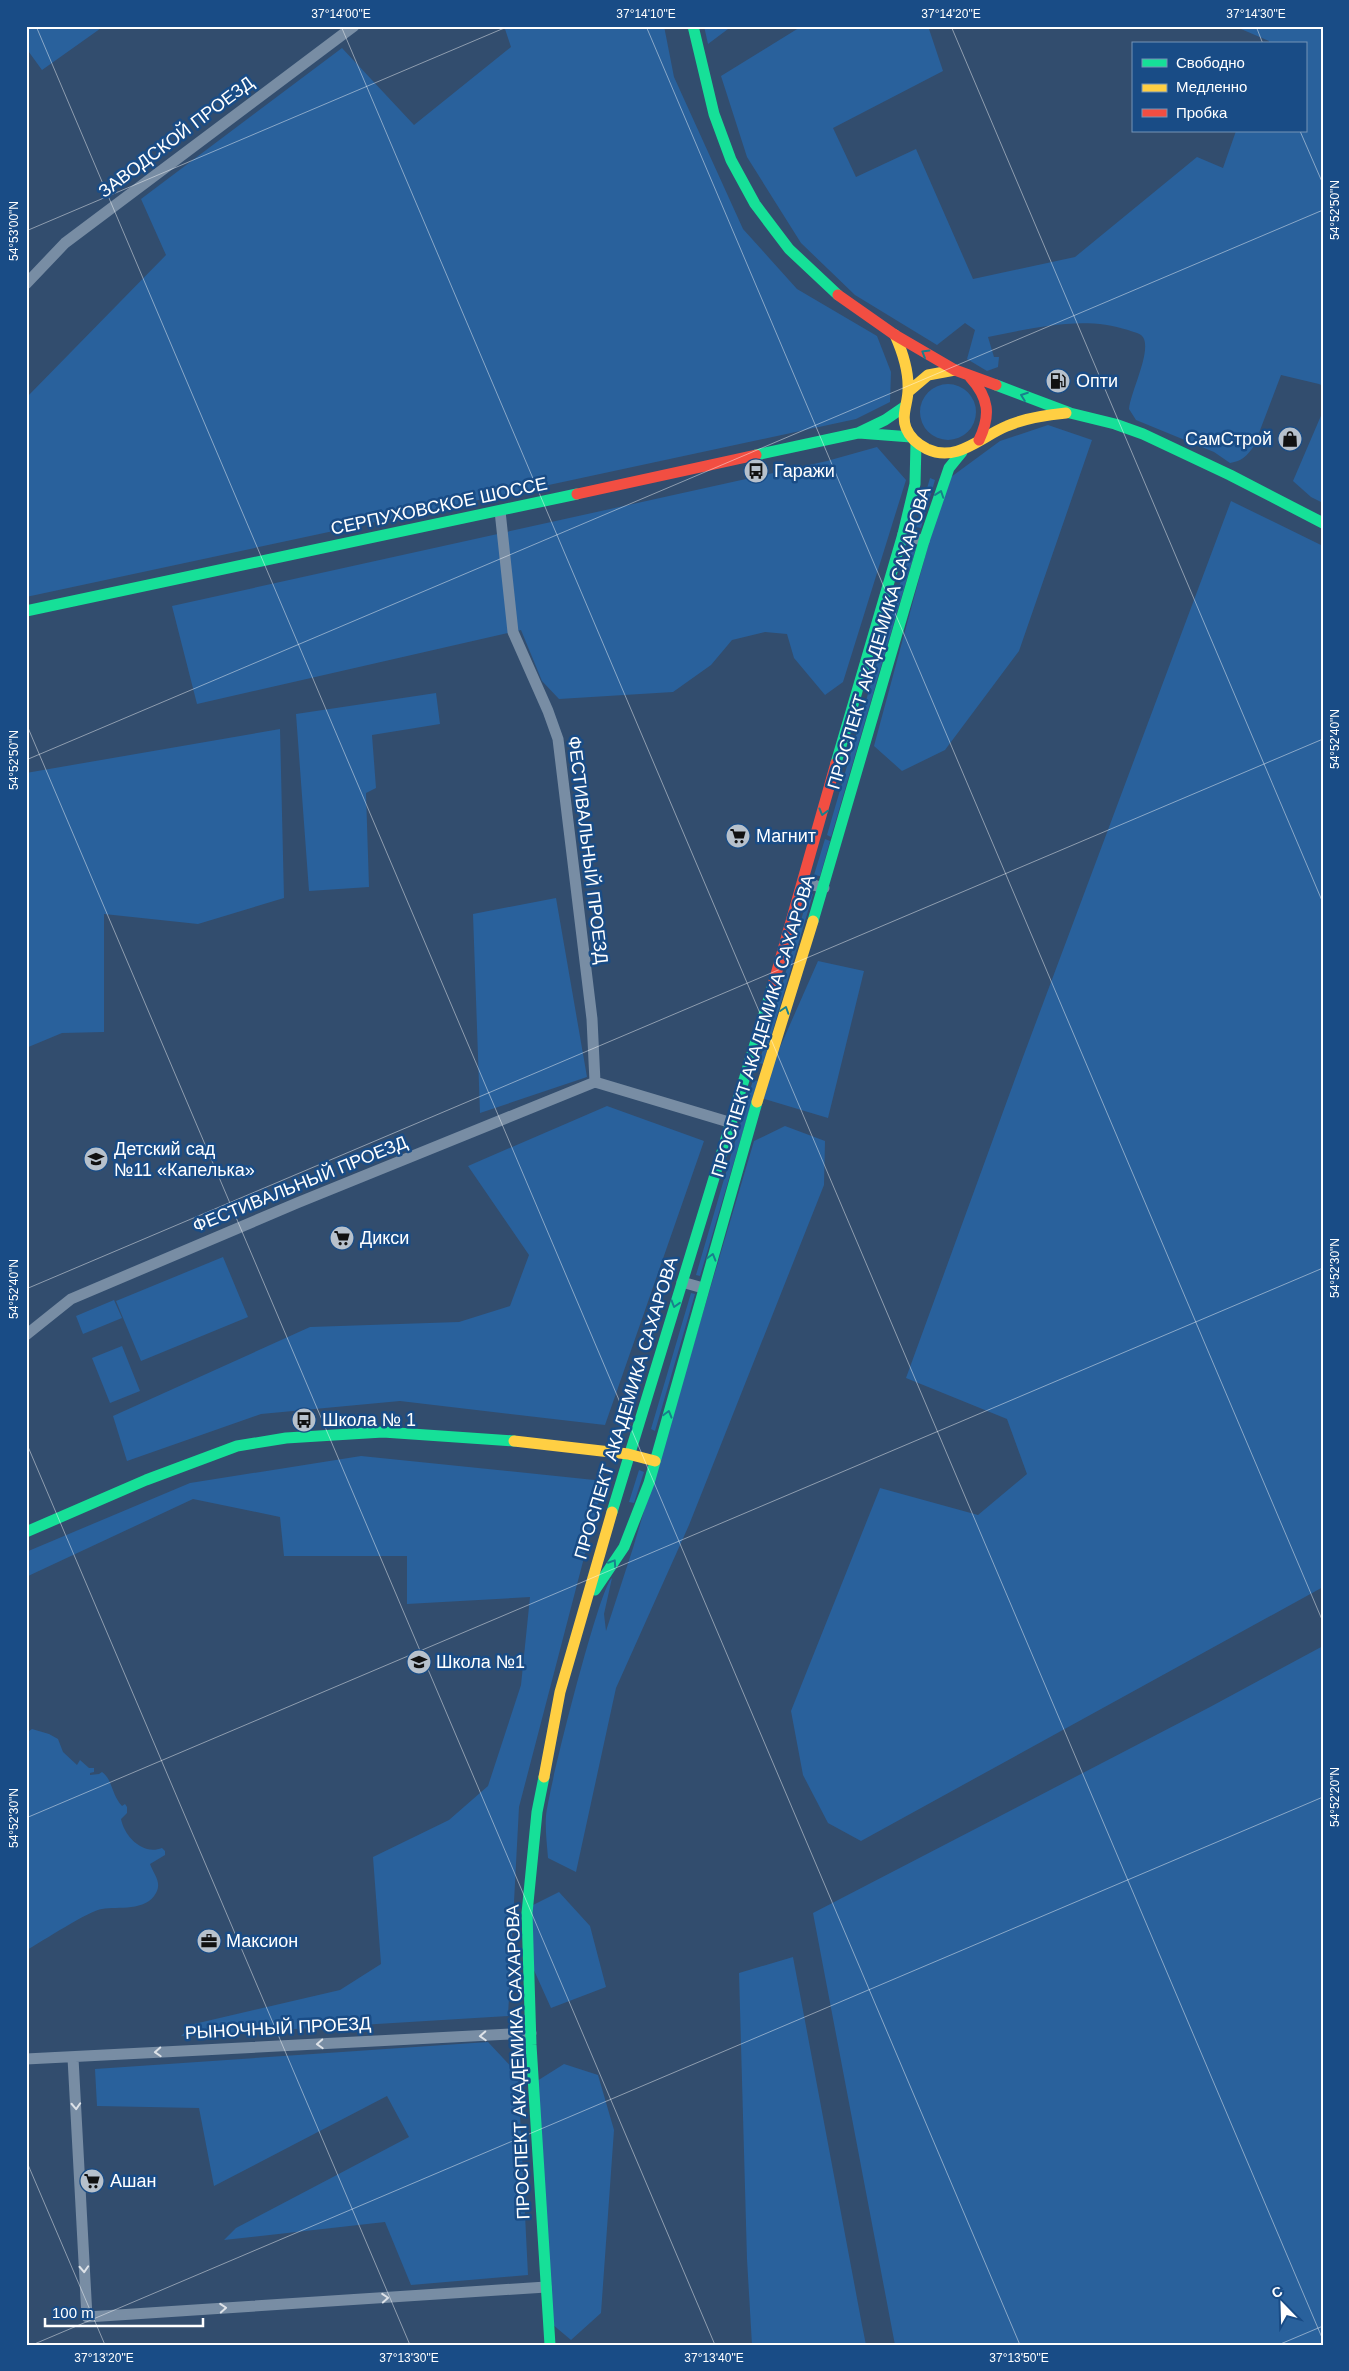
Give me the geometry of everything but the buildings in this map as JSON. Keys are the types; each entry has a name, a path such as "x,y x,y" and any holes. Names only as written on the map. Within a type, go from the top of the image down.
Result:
{"street":[{"name":"ЗАВОДСКОЙ ПРОЕЗД","path":"26,284 65,242 354,26"},
{"path":"693,26 714,114 731,160 755,204 789,249 830,290 896,335 955,370 1070,413 1115,424 1143,434 1230,475 1323,523"},
{"path":"896,335 907,364 908,392 904,407 905,426 914,440 931,452 946,455 962,452 979,440 1007,425 1041,415 1070,413"},
{"path":"908,392 920,378 936,371 955,370"},
{"path":"969,376 983,390 989,411 987,426 979,440"},
{"path":"858,433 885,420 904,407"},
{"path":"858,433 914,440"},
{"name":"СЕРПУХОВСКОЕ ШОССЕ","path":"26,611 500,512 858,433"},
{"name":"ПРОСПЕКТ АКАДЕМИКА САХАРОВА","path":"550,2345 531,2033 527,1913 537,1812 560,1692 628,1454 732,1123 903,534 915,484 914,440"},
{"name":"ПРОСПЕКТ АКАДЕМИКА САХАРОВА","path":"586,1604 624,1547 639,1510 655,1461 765,1074 824,888 924,541 950,468 962,452"},
{"name":"ФЕСТИВАЛЬНЫЙ ПРОЕЗД","path":"26,1335 71,1299 297,1203 596,1082 592,1019 558,739 548,711 513,632 500,512"},
{"path":"903,534 924,541"},
{"path":"803,882 824,888"},
{"path":"746,1070 765,1074"},
{"path":"596,1082 732,1123"},
{"path":"682,1282 703,1288"},
{"path":"26,1532 150,1478 235,1447 283,1439 369,1432 441,1433 628,1454 655,1461"},
{"name":"РЫНОЧНЫЙ ПРОЕЗД","path":"26,2059 531,2033"},
{"path":"73,2058 87,2317 546,2287"}],"shaded area":[{"path":"26,26 104,26 42,70 26,48"},
{"path":"504,26 664,26 674,77 743,229 797,289 877,336 891,372 890,402 856,419 26,597 26,398 166,255 141,199 342,48 414,125 511,47"},
{"path":"704,26 732,26 708,44"},
{"path":"802,26 928,26 943,71 833,128 856,177 916,149 973,279 1075,257 1197,157 1223,168 1236,132 1306,132 1306,42 1269,42 1241,29 1241,26 1323,26 1323,386 1281,375 1254,446 1244,458 1230,463 1214,452 1136,420 1129,409 1145,346 1143,337 1137,333 1111,326 1076,323 1058,324 988,337 994,357 999,357 998,367 987,371 967,359 975,330 965,323 937,345 855,295 801,243 747,157 721,76"},
{"path":"942,384 954,384 964,388 972,396 976,412 972,428 964,436 954,440 942,440 932,436 924,428 920,418 920,406 924,396 932,388"},
{"path":"1323,411 1323,503 1311,497 1293,481"},
{"path":"1048,425 1092,440 1019,651 945,750 902,771 874,746 932,531 951,477 1000,441"},
{"path":"877,447 906,480 843,682 825,695 794,658 787,634 765,632 732,640 711,665 673,692 559,699 542,681 521,630 197,704 172,606 827,461"},
{"path":"930,478 935,480 921,528 916,527"},
{"path":"1231,501 1323,546 1323,1587 861,1841 828,1823 803,1775 791,1711 880,1488 978,1515 1027,1474 1007,1419 906,1378 1023,1057"},
{"path":"911,546 916,548 831,837 827,835"},
{"path":"436,693 440,724 372,735 376,788 366,793 369,887 309,891 296,714"},
{"path":"280,729 284,898 198,924 104,914 104,1032 62,1033 26,1048 26,773"},
{"path":"825,839 830,841 820,876 814,875"},
{"path":"809,893 813,894 763,1064 759,1063"},
{"path":"556,898 587,1077 480,1113 473,914"},
{"path":"818,961 864,971 828,1118 758,1097"},
{"path":"753,1080 758,1081 700,1276 696,1275"},
{"path":"607,1106 704,1141 605,1425 400,1401 261,1414 127,1461 113,1416 310,1327 459,1322 510,1306 529,1255 468,1166"},
{"path":"785,1126 825,1141 824,1185 689,1525 616,1688 576,1872 548,1858 546,1816 555,1769 586,1650 606,1589 612,1578 604,1614 606,1631 633,1548 754,1141"},
{"path":"223,1257 248,1317 141,1361 116,1301"},
{"path":"691,1293 695,1294 655,1431 651,1429"},
{"path":"114,1300 122,1318 83,1334 76,1316"},
{"path":"122,1346 140,1391 110,1403 92,1358"},
{"path":"361,1456 604,1481 519,1807 508,2016 181,2036 194,2024 340,1990 381,1964 373,1857 449,1820 488,1786 521,1685 530,1597 407,1604 407,1556 284,1556 280,1517 193,1499 26,1577 26,1552 190,1483"},
{"path":"639,1470 644,1472 634,1503 629,1502"},
{"path":"1323,1646 1323,2345 895,2345 813,1913 1210,1707"},
{"path":"32,1729 58,1739 63,1752 77,1765 80,1760 89,1768 94,1768 94,1772 90,1773 90,1775 102,1772 106,1775 118,1801 122,1806 125,1804 127,1807 127,1813 121,1819 130,1837 141,1847 155,1850 162,1848 165,1851 165,1855 150,1864 157,1878 158,1889 146,1903 139,1906 96,1911 77,1920 27,1950 26,1733"},
{"path":"559,1892 590,1926 606,1987 551,2008 528,1957 531,1906"},
{"path":"793,1957 866,2345 752,2345 747,2259 739,1973"},
{"path":"488,2042 518,2074 528,2275 411,2285 385,2222 224,2240 236,2228 409,2137 387,2096 214,2186 199,2108 97,2106 95,2069"},
{"path":"564,2064 598,2075 614,2130 601,2313 571,2340 552,2324 537,2081"}],"traffic: fast":[{"path":"693,26 714,114 731,160 755,204 789,249 838,295"},
{"path":"996,385 1070,413 1115,424 1143,434 1230,475 1323,523"},
{"path":"756,455 858,433 885,420 904,407"},
{"path":"859,433 911,437"},
{"path":"836,763 903,534 915,484 916,443"},
{"path":"813,921 924,541 949,468 962,452"},
{"path":"26,611 577,494"},
{"path":"612,1512 773,985"},
{"path":"595,1590 624,1547 649,1483 757,1102"},
{"path":"26,1532 146,1480 237,1446 286,1438 383,1432 514,1441"},
{"path":"544,1777 537,1812 527,1913 531,2045 550,2345"}],"traffic: slow":[{"path":"895,335 903,355 908,376 908,395 904,418 906,428 914,440 927,449 948,453 958,451 1014,423 1036,417 1066,413"},
{"path":"908,392 928,375 955,370"},
{"path":"757,1102 813,921"},
{"path":"514,1441 628,1454 655,1461"},
{"path":"544,1777 560,1692 612,1512"}],"traffic: jam":[{"path":"838,295 895,335 955,370 996,385"},
{"path":"970,377 981,392 986,407 985,423 979,440"},
{"path":"577,494 756,455"},
{"path":"773,985 836,763"}],"place":[{"name":"Опти","path":"1058,381"},
{"name":"СамСтрой","path":"1290,439"},
{"name":"Гаражи","path":"756,471"},
{"name":"Магнит","path":"738,836"},
{"name":"Детский сад №11 «Капелька»","path":"96,1159"},
{"name":"Дикси","path":"342,1238"},
{"name":"Школа № 1","path":"304,1420"},
{"name":"Школа №1","path":"419,1662"},
{"name":"Максион","path":"209,1941"},
{"name":"Ашан","path":"92,2181"}]}
